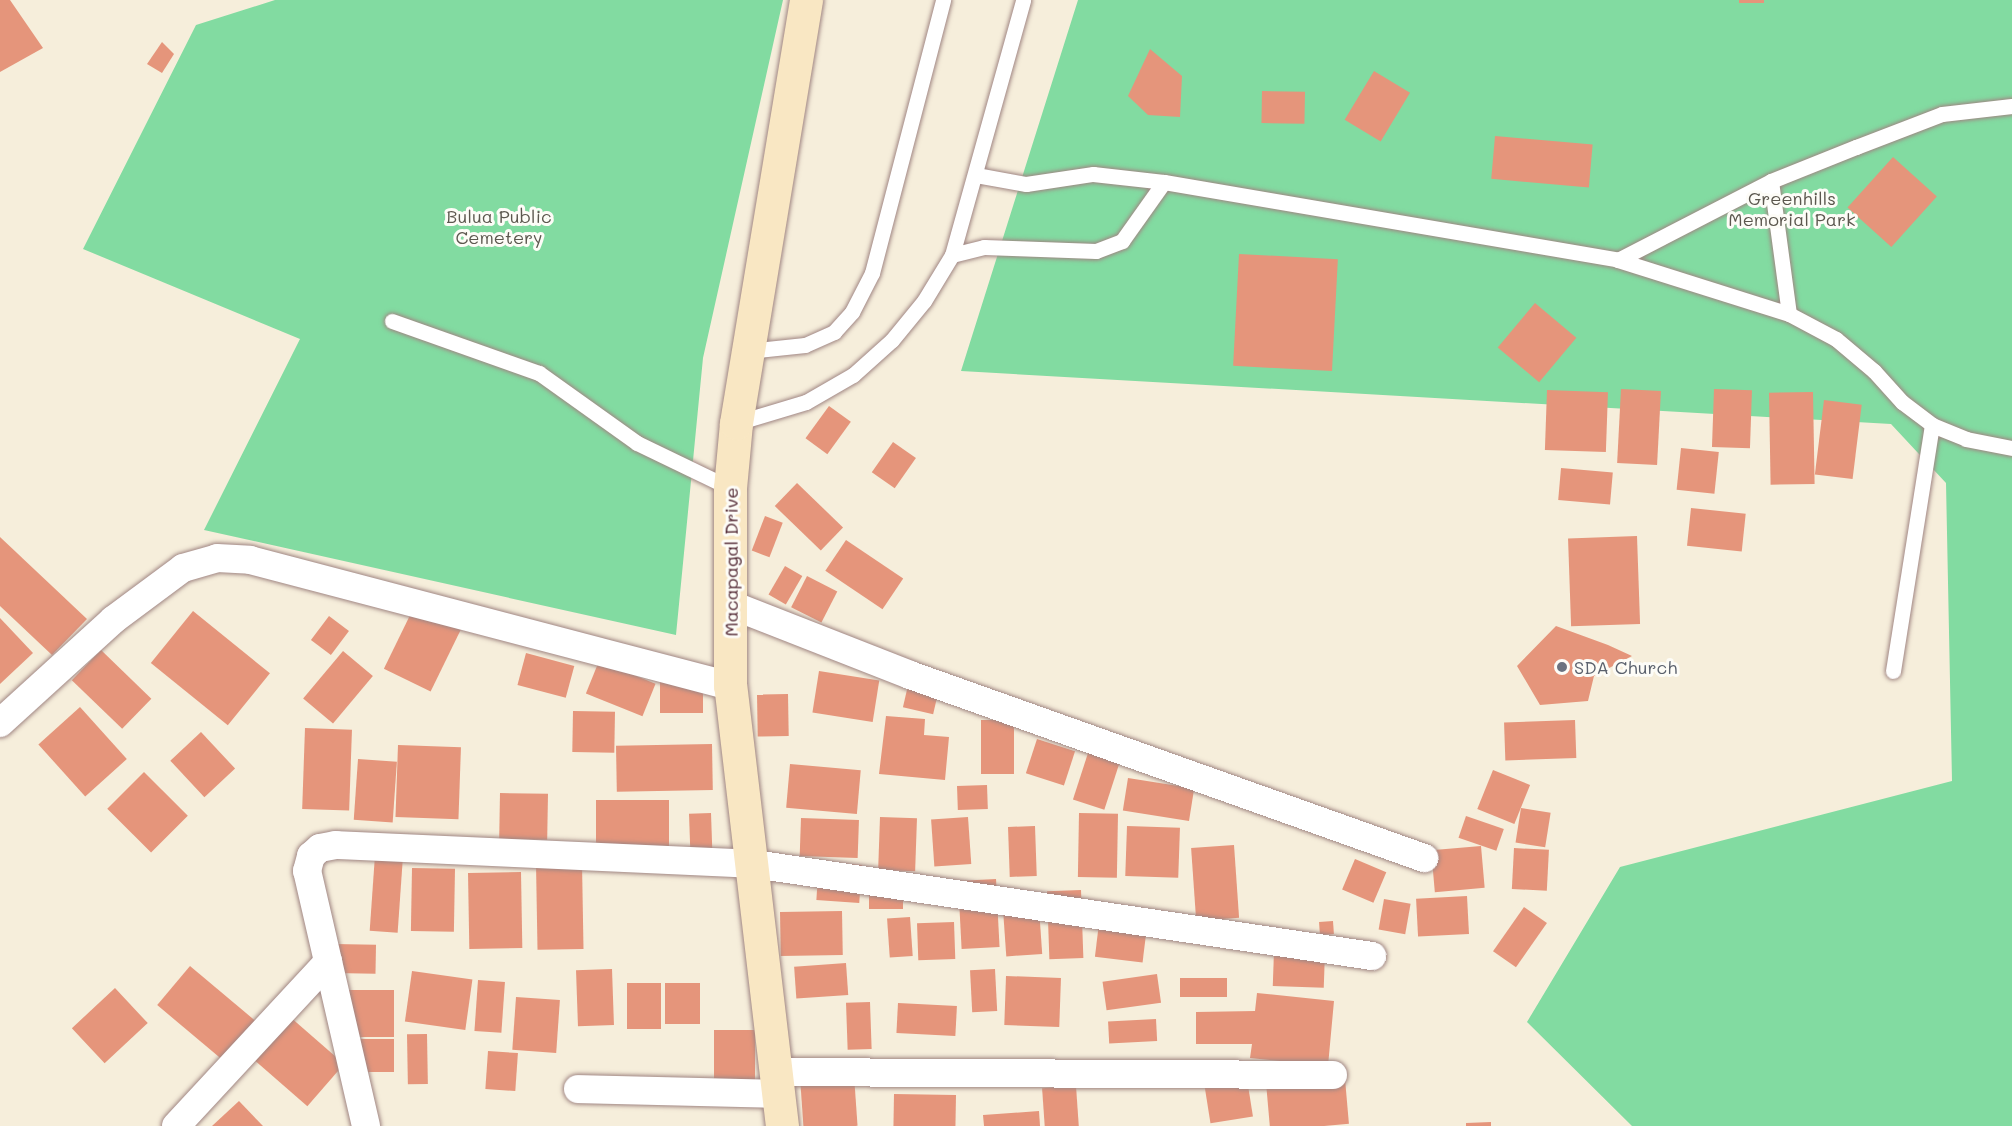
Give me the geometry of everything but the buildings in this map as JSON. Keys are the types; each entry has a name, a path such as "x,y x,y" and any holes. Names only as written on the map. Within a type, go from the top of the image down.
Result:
{"main road":[{"name":"Macapagal Drive","path":"782,1126 754,864 730,686 730,488 736,423 807,0"}],"street":[{"path":"0,723 113,620 183,568 218,558 250,560 730,686"},
{"path":"729,604 910,675 1424,858"},
{"path":"366,1126 307,871 310,856 320,848 336,845 754,864 1372,956"},
{"path":"176,1126 328,962"},
{"path":"578,1089 778,1083 1333,1076"}],"lane":[{"path":"748,351 805,345 834,332 852,312 872,273 943,0"},
{"path":"736,423 806,402 853,375 898,332 924,301 952,255 1023,0"},
{"path":"1618,260 1771,182 1942,114 2012,106"},
{"path":"976,175 1026,184 1094,174 1164,183 1618,260 1789,314 1836,339 1874,371 1902,402 1932,425 1966,440 2012,448"},
{"path":"1771,182 1789,314"},
{"path":"952,255 984,247 1096,251 1122,241 1164,183"},
{"path":"392,321 539,373 637,442 730,488"},
{"path":"1893,672 1932,425"}],"green space":[{"name":"Bulua Public Cemetery","path":"275,0 783,0 703,358 676,635 204,530 300,339 83,249 196,25"},
{"name":"Greenhills Memorial Park","path":"1078,0 2012,0 2012,1126 1632,1126 1527,1022 1620,867 1952,781 1946,483 1891,424 961,371"}],"place":[{"name":"SDA Church","path":"1562,667"}]}
